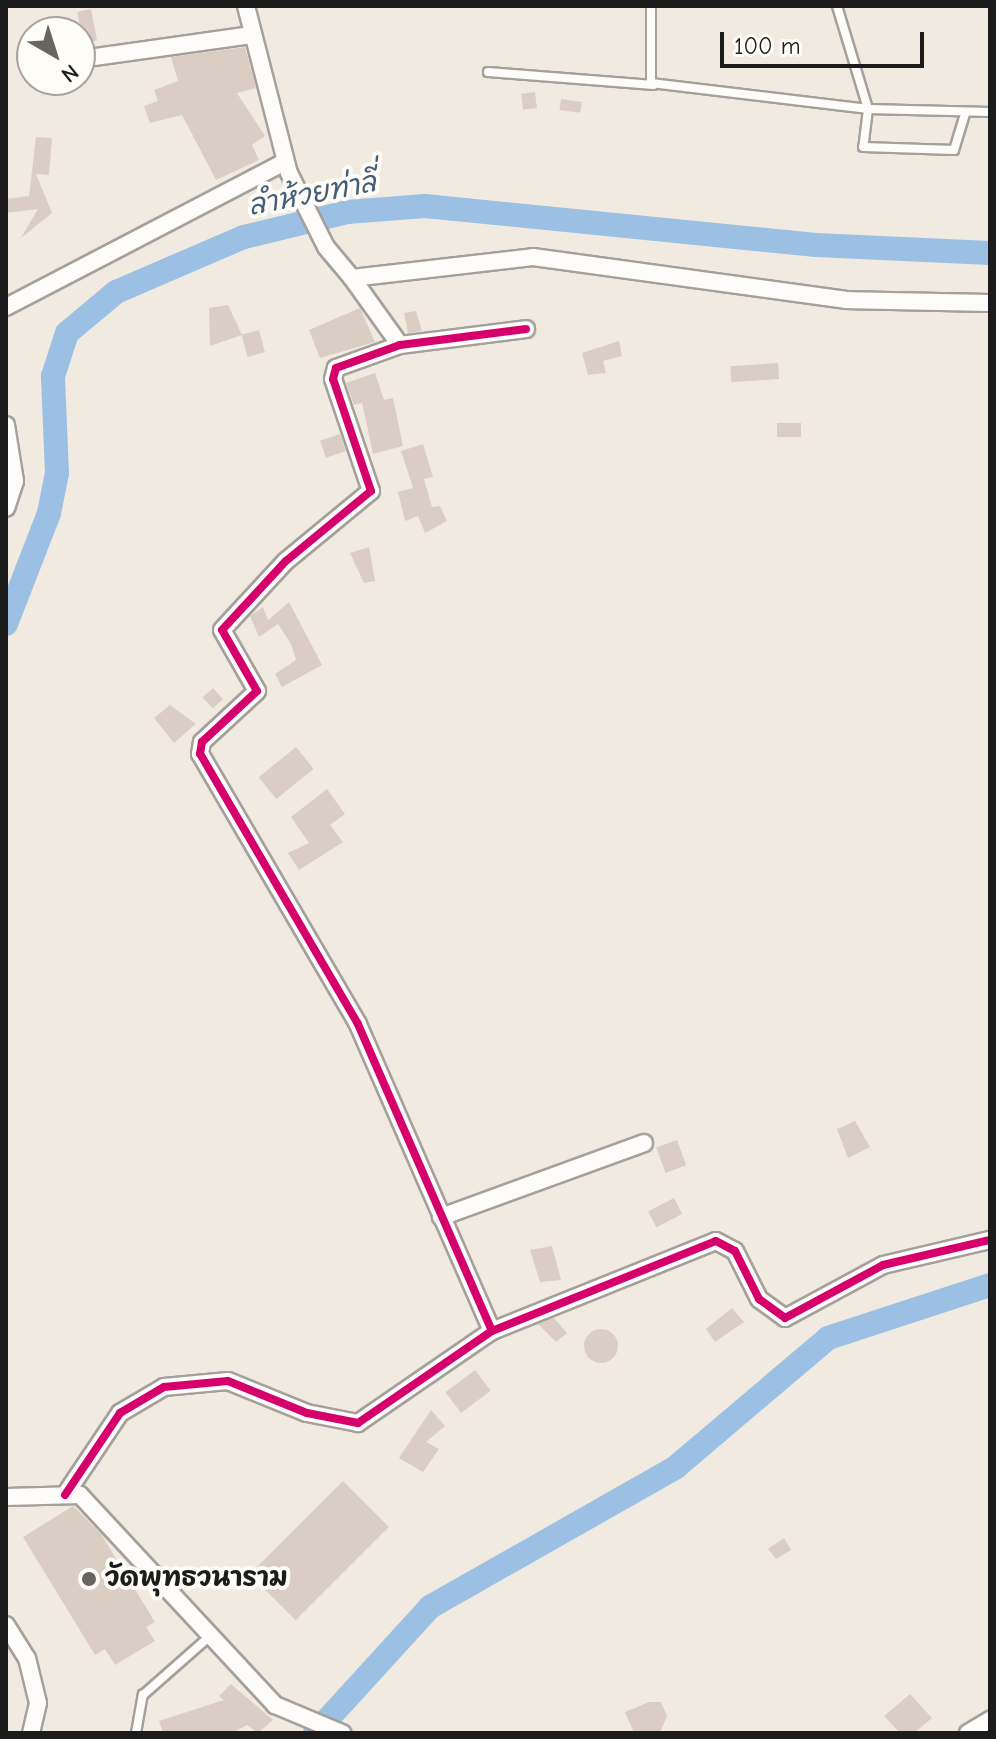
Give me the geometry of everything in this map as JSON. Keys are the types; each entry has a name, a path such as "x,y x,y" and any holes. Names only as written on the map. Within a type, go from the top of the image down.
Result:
{"street":[{"path":"246,6 287,167 326,247 400,345"},
{"path":"96,57 252,35"},
{"path":"6,307 287,167"},
{"path":"352,278 533,257 845,300 990,303"},
{"path":"492,1331 358,1024 200,754 202,742 257,691 222,630 286,561 371,491 333,379 336,368 400,345 526,329"},
{"path":"6,425 15,481 6,508"},
{"path":"441,1217 644,1143"},
{"path":"65,1495 120,1413 164,1387 228,1381 307,1413 358,1423 492,1331 716,1241 735,1251 759,1299 785,1318 883,1265 990,1240"},
{"path":"6,1497 80,1495 102,1511 210,1636 275,1705 342,1733"},
{"path":"6,1625 27,1658 38,1703 31,1733"},
{"path":"968,1733 990,1720"}],"lane":[{"path":"651,6 651,83 868,109 965,114 990,112"},
{"path":"837,6 868,109 863,147 954,150 965,114"},
{"path":"488,72 666,85"},
{"path":"136,1733 143,1695 210,1636"}],"building":[{"path":"91,9 92,16 78,16 77,12"},
{"path":"245,47 256,88 237,93 265,136 252,145 259,160 216,180 182,115 150,123 144,106 158,101 154,90 178,81 171,57"},
{"path":"535,92 537,108 523,110 521,94"},
{"path":"561,99 582,102 580,113 559,110"},
{"path":"36,137 52,138 49,175 36,174 52,213 21,238 38,209 6,213 6,199 29,196"},
{"path":"228,305 242,335 210,346 209,308"},
{"path":"360,308 375,342 320,358 309,330"},
{"path":"416,311 422,331 408,333 404,313"},
{"path":"259,330 265,352 248,357 242,335"},
{"path":"619,341 622,356 603,361 606,373 588,375 582,353"},
{"path":"778,363 779,379 731,382 730,366"},
{"path":"375,373 384,400 393,398 403,446 373,454 362,403 354,405 346,383"},
{"path":"777,423 801,423 801,437 777,437"},
{"path":"340,434 346,451 326,458 320,441"},
{"path":"423,444 433,477 424,479 432,507 440,506 447,521 425,533 418,516 405,521 398,492 413,488 401,451"},
{"path":"369,547 375,581 364,583 350,553"},
{"path":"289,602 322,665 282,687 275,674 296,660 291,644 278,624 259,637 250,616 263,607 268,620"},
{"path":"213,688 223,699 213,709 203,697"},
{"path":"170,705 196,724 174,743 154,718"},
{"path":"296,747 314,769 276,799 259,777"},
{"path":"327,789 345,814 330,825 343,842 299,870 288,853 309,843 291,817"},
{"path":"855,1121 870,1147 848,1158 837,1129"},
{"path":"677,1140 686,1165 666,1173 656,1148"},
{"path":"674,1198 682,1214 656,1227 648,1211"},
{"path":"552,1246 561,1280 540,1282 530,1250"},
{"path":"732,1308 744,1322 715,1342 706,1329"},
{"path":"554,1318 567,1333 556,1342 538,1324"},
{"path":"601,1329 613,1334 618,1346 613,1358 601,1363 589,1358 584,1346 589,1334"},
{"path":"475,1370 491,1391 461,1413 445,1392"},
{"path":"431,1410 445,1426 426,1442 439,1449 423,1472 399,1458"},
{"path":"343,1481 389,1527 296,1620 250,1574"},
{"name":"วัดพุทธวนาราม","path":"73,1506 101,1534 155,1622 146,1627 155,1641 115,1665 105,1649 95,1655 23,1537"},
{"path":"784,1538 791,1550 776,1559 768,1549"},
{"path":"231,1684 273,1720 258,1733 247,1725 232,1733 163,1733 159,1721 224,1700 219,1696"},
{"path":"910,1694 932,1718 914,1733 900,1733 884,1716"},
{"path":"649,1702 661,1702 667,1716 660,1733 634,1733 625,1712"}],"waterway":[{"name":"ลำห้วยท่าลี่","path":"6,624 49,513 57,473 53,376 67,333 116,292 244,237 347,212 425,206 816,245 990,253"},
{"path":"315,1733 430,1607 676,1467 828,1338 990,1285"}],"cycle path":[{"path":"492,1331 358,1024 200,754 202,742 257,691 222,630 286,561 371,491 333,379 336,368 400,345 526,329"},
{"path":"65,1495 120,1413 164,1387 228,1381 307,1413 358,1423 492,1331 716,1241 735,1251 759,1299 785,1318 883,1265 990,1240"}],"place":[{"name":"วัดพุทธวนาราม","path":"89,1579"}]}
